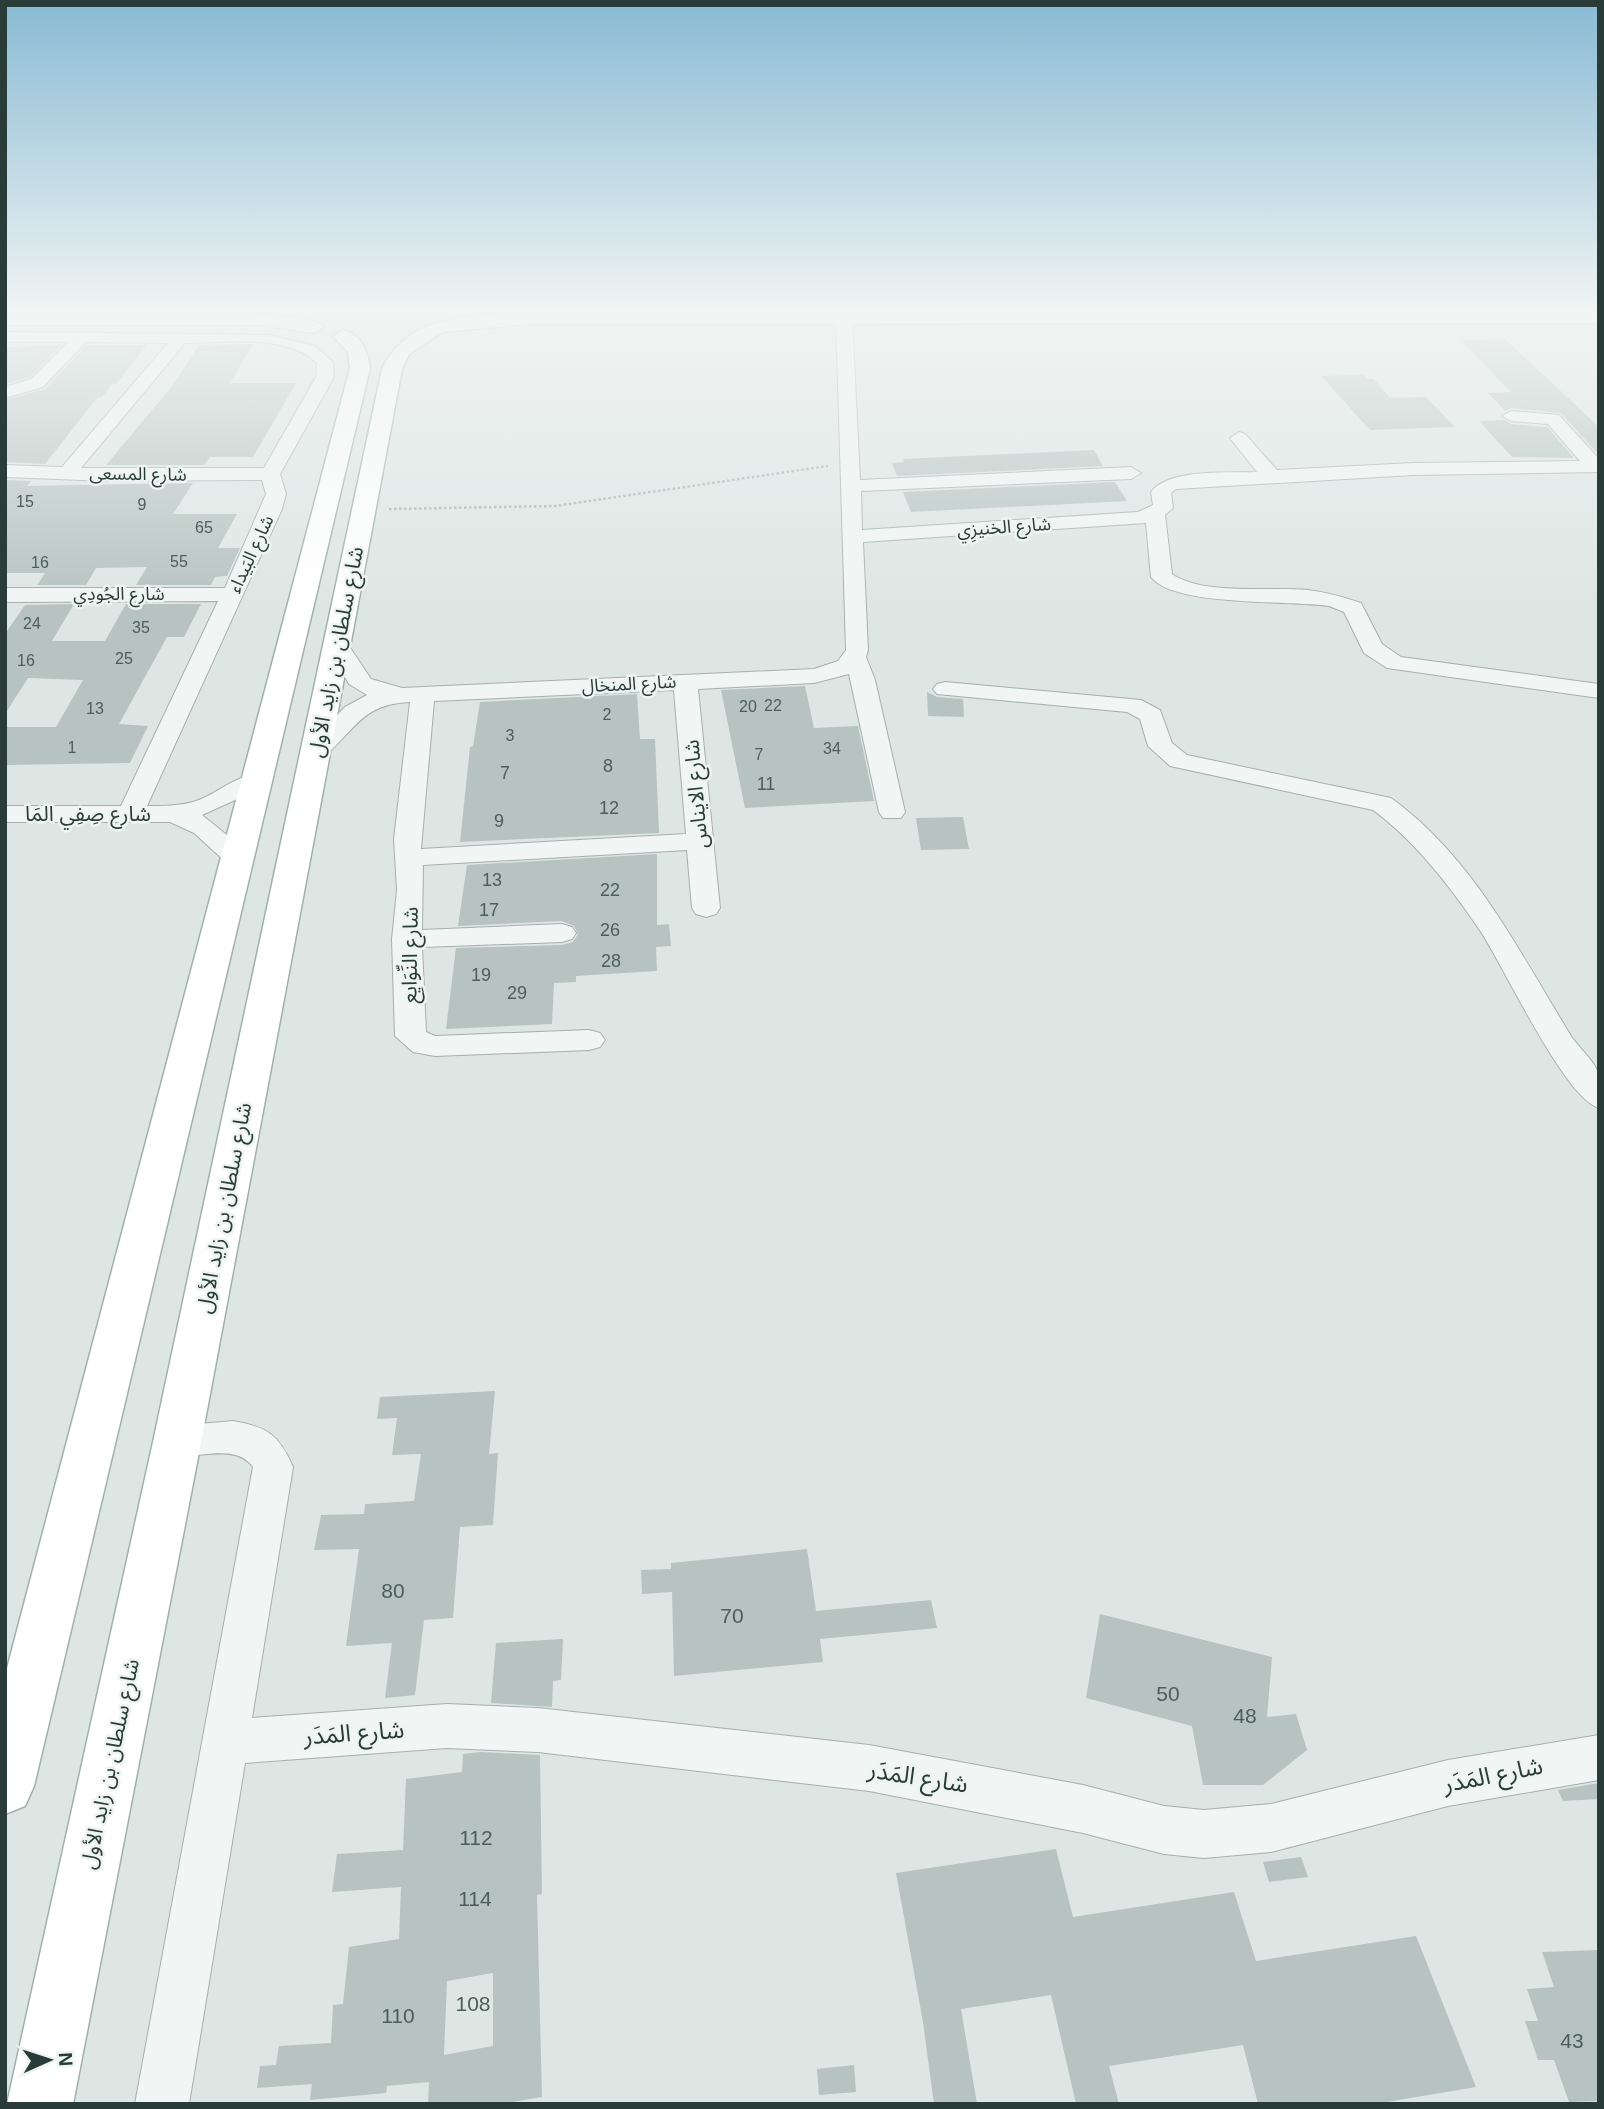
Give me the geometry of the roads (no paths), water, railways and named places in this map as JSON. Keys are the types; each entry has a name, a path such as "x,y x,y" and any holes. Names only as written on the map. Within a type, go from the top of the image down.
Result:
{"main road":[{"name":"شارع سلطان بن زايد الأول","path":"5,1786 350,410"},
{"name":"شارع سلطان بن زايد الأول","path":"40,2104 177,1442 384,410"}],"street":[{"path":"68,472 120,410"},
{"path":"270,474 307,410"},
{"path":"848,410 857,650 855,658 863,680 892,812"},
{"path":"1511,416 1553,419 1597,466"},
{"path":"1239,438 1271,476"},
{"path":"1597,466 1271,476 1180,482 1164,488 1161,495 1165,505 1155,514 1162,577 1170,585 1185,589 1309,595 1338,600 1357,613 1377,654 1406,666 1599,691"},
{"path":"851,486 1137,469 1164,488"},
{"name":"شارع المسعى","path":"5,471 108,475 270,474"},
{"name":"شارع البَيداء","path":"130,814 275,501 275,487 270,474"},
{"name":"شارع الخنيزِي","path":"853,537 1134,519 1155,514"},
{"name":"شارع الجُودِي","path":"5,595 233,594"},
{"name":"شارع المنخال","path":"337,645 351,673 360,683 410,694"},
{"name":"شارع المنخال","path":"316,751 356,708 375,699 410,694 830,674 842,669 855,658"},
{"name":"شارع الايناس","path":"685,681 706,908"},
{"path":"945,689 1132,705 1151,715 1160,746 1179,761 1359,797 1392,810 1439,859 1492,927 1561,1045 1599,1097"},
{"name":"شارع النِّوَايِع","path":"410,694 407,839 411,890 407,939 409,1027 415,1040 435,1046 589,1040"},
{"name":"شارع صِفِي المَا","path":"5,814 171,814 205,807 257,780"},
{"name":"شارع صِفِي المَا","path":"171,814 202,824 222,848 237,858"},
{"path":"408,858 700,841"},
{"path":"407,939 562,933"},
{"path":"162,2104 273,1467 270,1455 262,1445 250,1440 177,1442"},
{"name":"شارع المَدَر","path":"226,1742 447,1727 538,1730 869,1768 1056,1803 1150,1828 1204,1834 1271,1828 1448,1783 1599,1757"}]}
